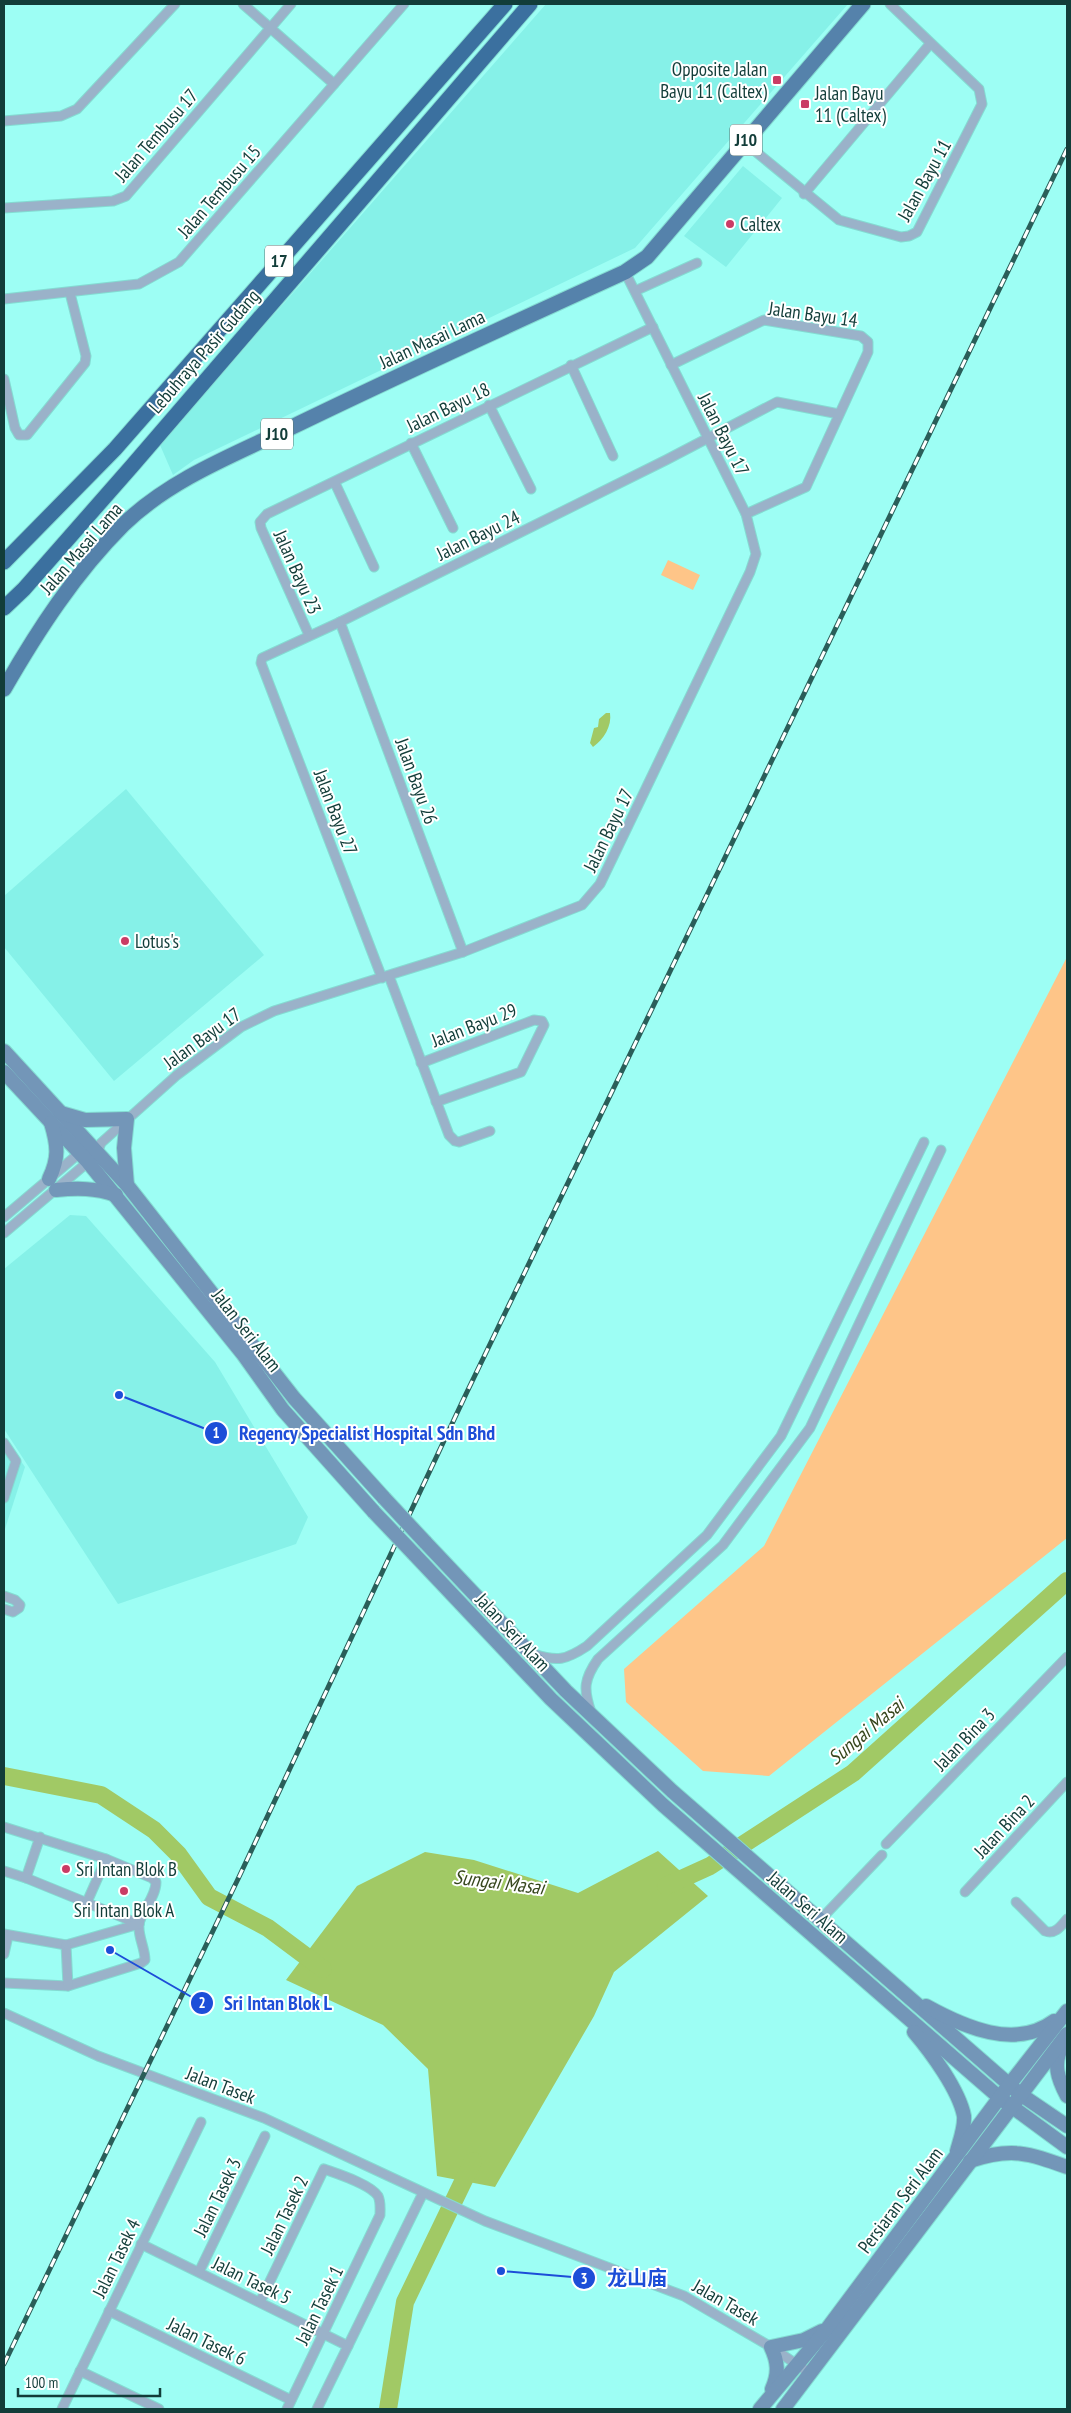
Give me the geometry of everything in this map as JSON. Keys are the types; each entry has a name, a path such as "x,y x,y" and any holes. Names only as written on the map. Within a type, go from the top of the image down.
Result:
{"highway":[{"name":"Lebuhraya Pasir Gudang","path":"4,562 115,449 505,4"},
{"name":"Lebuhraya Pasir Gudang","path":"4,608 24,589 530,4"},
{"path":"4,618 24,589"}],"main road":[{"name":"Jalan Masai Lama","path":"4,689 41,625 81,571 124,524 162,494 203,470 360,394 625,272 647,257 863,4"},
{"name":"Jalan Seri Alam","path":"4,1051 56,1118"},
{"name":"Jalan Seri Alam","path":"4,1072 128,1185 294,1398 425,1542 531,1654 592,1715 672,1791 821,1919 899,1991 1014,2090 1067,2126"},
{"path":"116,1195 85,1188 53,1185 57,1150 56,1118 85,1120 127,1119 124,1148 128,1185"},
{"name":"Jalan Seri Alam","path":"91,1151 116,1195 243,1354 283,1410 374,1512 551,1699 709,1845 890,2004 1005,2103 1067,2147"},
{"path":"899,1991 949,2019 1007,2036 1030,2034 1044,2029 1067,2011"},
{"path":"890,2004 919,2038 951,2085 961,2106 964,2118 955,2158"},
{"name":"Persiaran Seri Alam","path":"783,2409 970,2161 1005,2103 1067,2011"},
{"name":"Persiaran Seri Alam","path":"1014,2090 1067,2034"},
{"path":"1067,2038 1058,2053 1057,2066 1059,2081 1067,2096"},
{"name":"Persiaran Seri Alam","path":"764,2404 827,2329 955,2158 1005,2103"},
{"path":"970,2161 1005,2152 1044,2158 1067,2166"},
{"path":"764,2404 778,2377 777,2365 771,2347 804,2340 827,2329"}],"street":[{"path":"4,121 61,116 77,109 175,4"},
{"path":"243,4 334,84"},
{"name":"Jalan Tembusu 17","path":"4,208 113,201 126,196 291,4"},
{"name":"Jalan Tembusu 15","path":"4,299 139,284 179,262 404,4"},
{"path":"804,194 930,44 890,4"},
{"name":"Jalan Bayu 11","path":"744,142 804,194 838,220 893,235 909,236 917,232 982,104 980,89 930,44"},
{"path":"635,291 697,263"},
{"name":"Jalan Bayu 17","path":"91,1151 177,1075 241,1027 274,1011 462,952 582,905 600,884 750,572 756,554 746,514 625,272"},
{"path":"4,379 14,428 19,435 27,435 85,363 86,356 70,293"},
{"name":"Jalan Bayu 14","path":"671,365 764,320 861,336 868,342 868,352 839,414"},
{"name":"Jalan Bayu 18","path":"260,522 267,514 653,326"},
{"path":"571,365 613,456"},
{"name":"Jalan Bayu 24","path":"262,658 340,622 708,439 777,402 839,414"},
{"path":"489,405 531,489"},
{"path":"746,514 806,487 839,414"},
{"path":"412,443 453,528"},
{"path":"334,482 374,566"},
{"name":"Jalan Bayu 23","path":"260,522 263,534 308,636"},
{"name":"Jalan Bayu 26","path":"340,622 462,952"},
{"name":"Jalan Bayu 27","path":"262,658 261,663 449,1135 455,1142 490,1131"},
{"name":"Jalan Bayu 29","path":"421,1063 534,1020 542,1021 544,1025 521,1072 436,1102"},
{"path":"531,1654 550,1659 570,1657 586,1646 707,1534 781,1436 924,1142"},
{"path":"592,1715 585,1690 588,1673 598,1660 723,1545 810,1428 941,1150"},
{"path":"4,1233 91,1151"},
{"path":"4,1217 53,1185 91,1151"},
{"path":"4,1443 16,1461 4,1498"},
{"path":"4,1596 15,1600 20,1605 16,1611 4,1609"},
{"name":"Jalan Bina 3","path":"886,1844 1067,1657"},
{"name":"Jalan Bina 2","path":"965,1892 1067,1782"},
{"path":"4,1827 106,1859 152,1878 156,1882 156,1890 139,1924 145,1954 145,1960 142,1963 68,1986 4,1982"},
{"path":"26,1878 40,1837"},
{"path":"821,1919 882,1855"},
{"path":"87,1902 106,1859"},
{"path":"4,1871 26,1878 139,1924"},
{"path":"1016,1902 1045,1931 1054,1932 1066,1923"},
{"path":"4,1954 6,1935 66,1946 139,1924"},
{"path":"66,1946 68,1986"},
{"name":"Jalan Tasek","path":"4,2013 98,2056 264,2118 474,2216 684,2296 771,2347 811,2374"},
{"name":"Jalan Tasek 4","path":"62,2409 201,2122"},
{"name":"Jalan Tasek 3","path":"199,2272 265,2136"},
{"name":"Jalan Tasek 1","path":"287,2409 380,2216 378,2196 368,2187 324,2169"},
{"name":"Jalan Tasek 2","path":"260,2302 324,2169"},
{"path":"317,2409 423,2193"},
{"name":"Jalan Tasek 5","path":"141,2244 348,2346"},
{"name":"Jalan Tasek 6","path":"109,2311 291,2400"},
{"path":"80,2371 159,2409"}],"shaded area":[{"path":"546,4 848,4 635,248 194,460 173,475 160,445"},
{"path":"743,166 782,198 726,267 684,236"},
{"path":"668,560 700,575 693,590 661,575"},
{"name":"Lotus's","path":"126,789 264,955 114,1081 4,947 4,896"},
{"path":"1067,957 1067,1538 769,1776 703,1771 626,1702 624,1669 764,1546"},
{"path":"70,1215 86,1216 215,1362 308,1517 296,1544 118,1604 4,1429 4,1269"},
{"path":"4,1437 25,1467 4,1532"}],"water":[{"path":"606,713 610,713 610,723 604,736 593,747 590,743 594,728 598,727 599,719"},
{"path":"658,1851 708,1896 614,1972 594,2016 495,2187 437,2176 428,2069 383,2025 286,1980 357,1886 425,1852 474,1860 578,1893"}],"waterway":[{"name":"Sungai Masai","path":"666,1886 710,1866 853,1773 1067,1581"},
{"name":"Sungai Masai","path":"4,1776 101,1795 154,1830 178,1854 209,1897 268,1928 323,1969"},
{"path":"388,2409 405,2302 473,2161"}],"railway":[{"path":"4,2364 238,1879 466,1394 1067,149"}],"place":[{"name":"Opposite Jalan Bayu 11 (Caltex)","path":"777,80"},
{"name":"Jalan Bayu 11 (Caltex)","path":"805,104"},
{"name":"Caltex","path":"730,224"},
{"name":"Lotus's","path":"125,941"},
{"name":"Regency Specialist Hospital Sdn Bhd","path":"119,1395"},
{"name":"Sri Intan Blok B","path":"66,1869"},
{"name":"Sri Intan Blok A","path":"124,1891"},
{"name":"Sri Intan Blok L","path":"110,1950"},
{"name":"龙山庙","path":"501,2271"}]}
